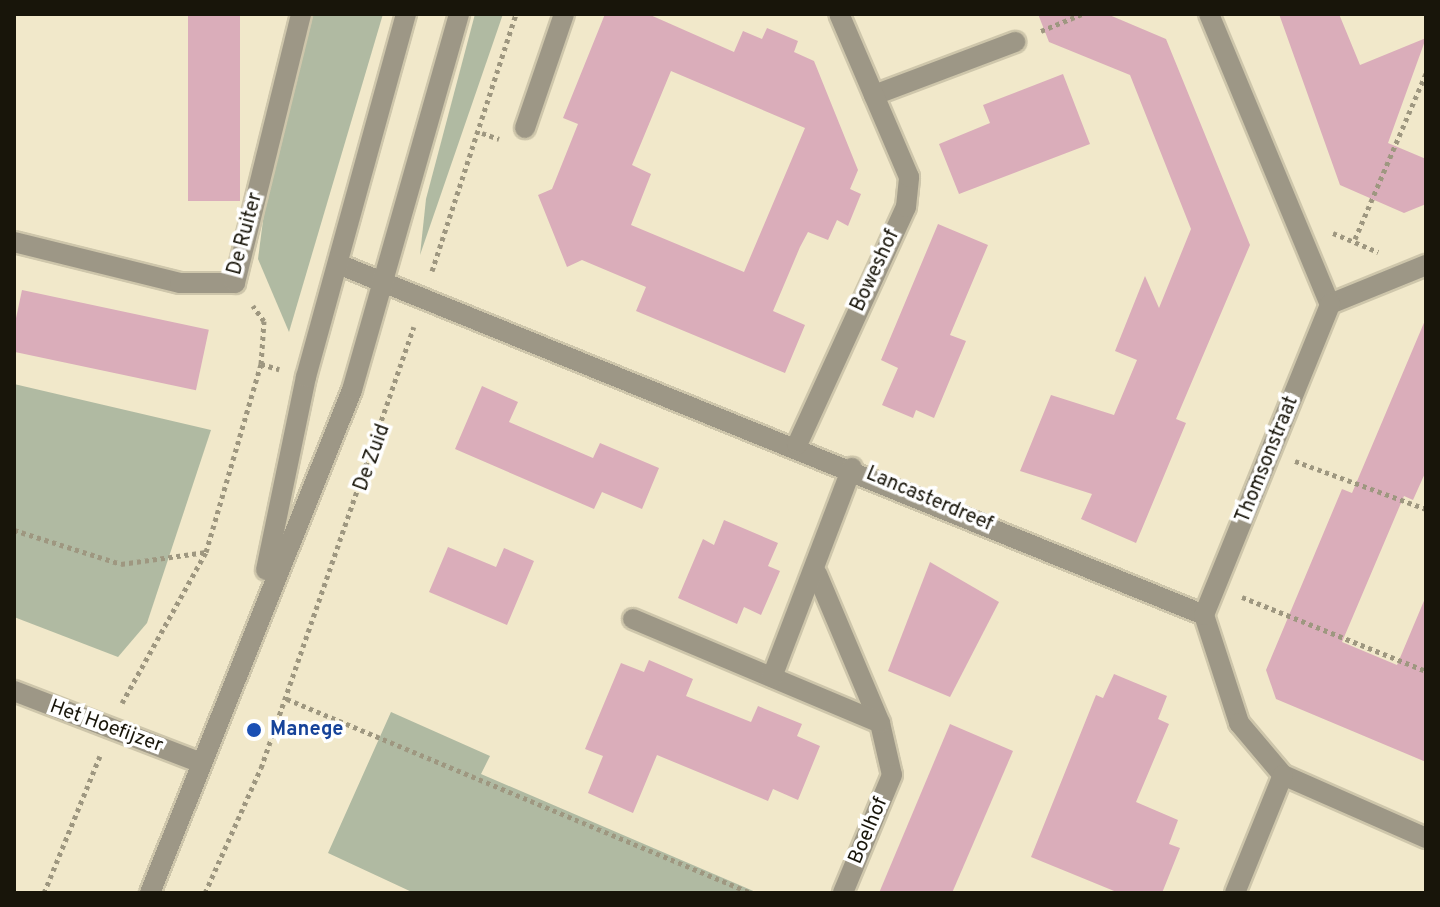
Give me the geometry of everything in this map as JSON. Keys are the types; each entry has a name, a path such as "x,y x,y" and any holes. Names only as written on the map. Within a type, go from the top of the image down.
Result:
{"street":[{"name":"De Ruiter","path":"14,242 180,283 235,283 301,14"},
{"path":"256,617 338,264 406,14"},
{"path":"150,893 256,617 352,390 459,14"},
{"path":"525,128 564,14"},
{"name":"Boweshof","path":"797,445 906,207 909,177 839,14"},
{"path":"1209,14 1330,304 1426,265"},
{"path":"874,95 1015,42"},
{"name":"Lancasterdreef","path":"338,264 424,293 1204,615"},
{"name":"Thomsonstraat","path":"1204,615 1330,304"},
{"path":"772,677 817,574 852,468"},
{"name":"Boelhof","path":"817,574 880,723 892,775 843,893"},
{"path":"1204,615 1239,723 1283,775 1426,838"},
{"path":"633,619 880,723"},
{"name":"Het Hoefijzer","path":"14,691 199,762"},
{"path":"1235,893 1283,775"}],"path":[{"name":"De Zuid","path":"205,893 287,699 516,14"},
{"path":"1015,42 1082,14"},
{"path":"1355,239 1426,73"},
{"path":"1305,243 1333,233 1355,239 1389,258 1394,279"},
{"path":"119,711 206,552 261,364 264,321 235,283"},
{"path":"1272,452 1426,509"},
{"path":"14,530 121,564 206,552"},
{"path":"1216,587 1426,671"},
{"path":"287,699 751,893"},
{"path":"44,893 107,739"}],"green space":[{"path":"313,14 383,14 289,332 258,259 267,190"},
{"path":"475,14 503,14 420,255 426,199"},
{"path":"14,384 211,430 147,623 118,657 14,617"},
{"path":"391,712 490,756 481,774 758,893 414,893 328,853"}],"building":[{"path":"188,14 240,14 240,201 188,201"},
{"path":"605,14 648,14 734,52 743,31 762,39 767,28 798,41 794,52 814,61 858,170 850,189 861,194 848,226 837,220 828,240 808,232 800,247 773,311 805,325 785,373 636,311 646,287 582,260 567,267 538,195 552,189 578,124 563,118","holes":["671,71 805,128 744,272 631,225 651,174 632,165"]},
{"path":"1038,14 1107,14 1166,39 1250,245 1176,419 1186,423 1136,543 1081,519 1092,494 1020,471 1051,395 1114,415 1137,360 1115,351 1145,276 1159,308 1191,229 1130,75 1049,42"},
{"path":"1279,14 1339,14 1360,65 1426,38 1388,143 1426,159 1426,204 1404,213 1340,185"},
{"path":"1063,74 1090,144 959,194 939,144 990,123 983,105"},
{"path":"938,224 988,245 950,335 966,341 934,418 916,410 913,418 882,405 898,368 881,360"},
{"path":"22,290 209,330 196,390 14,352 14,328"},
{"path":"1426,318 1426,471 1413,500 1404,496 1342,642 1397,665 1426,596 1426,762 1276,699 1266,670 1342,489 1352,493"},
{"path":"482,386 518,402 509,422 593,458 600,443 659,468 642,509 602,492 594,509 455,449"},
{"path":"724,520 778,543 768,566 780,571 761,615 744,607 737,624 678,598 703,539 714,545"},
{"path":"448,547 496,567 504,548 534,561 507,625 429,592"},
{"path":"930,562 999,602 950,697 888,671"},
{"path":"649,660 693,679 686,696 751,722 758,706 802,724 797,736 820,746 798,800 773,789 768,801 657,755 633,813 588,793 603,756 585,749 621,663 644,672"},
{"path":"1114,674 1167,696 1158,719 1169,724 1136,802 1178,820 1169,844 1180,848 1162,893 1119,893 1031,857 1096,695 1103,698"},
{"path":"950,724 1013,751 952,893 879,893"}],"place":[{"name":"Manege","path":"254,730"}]}
